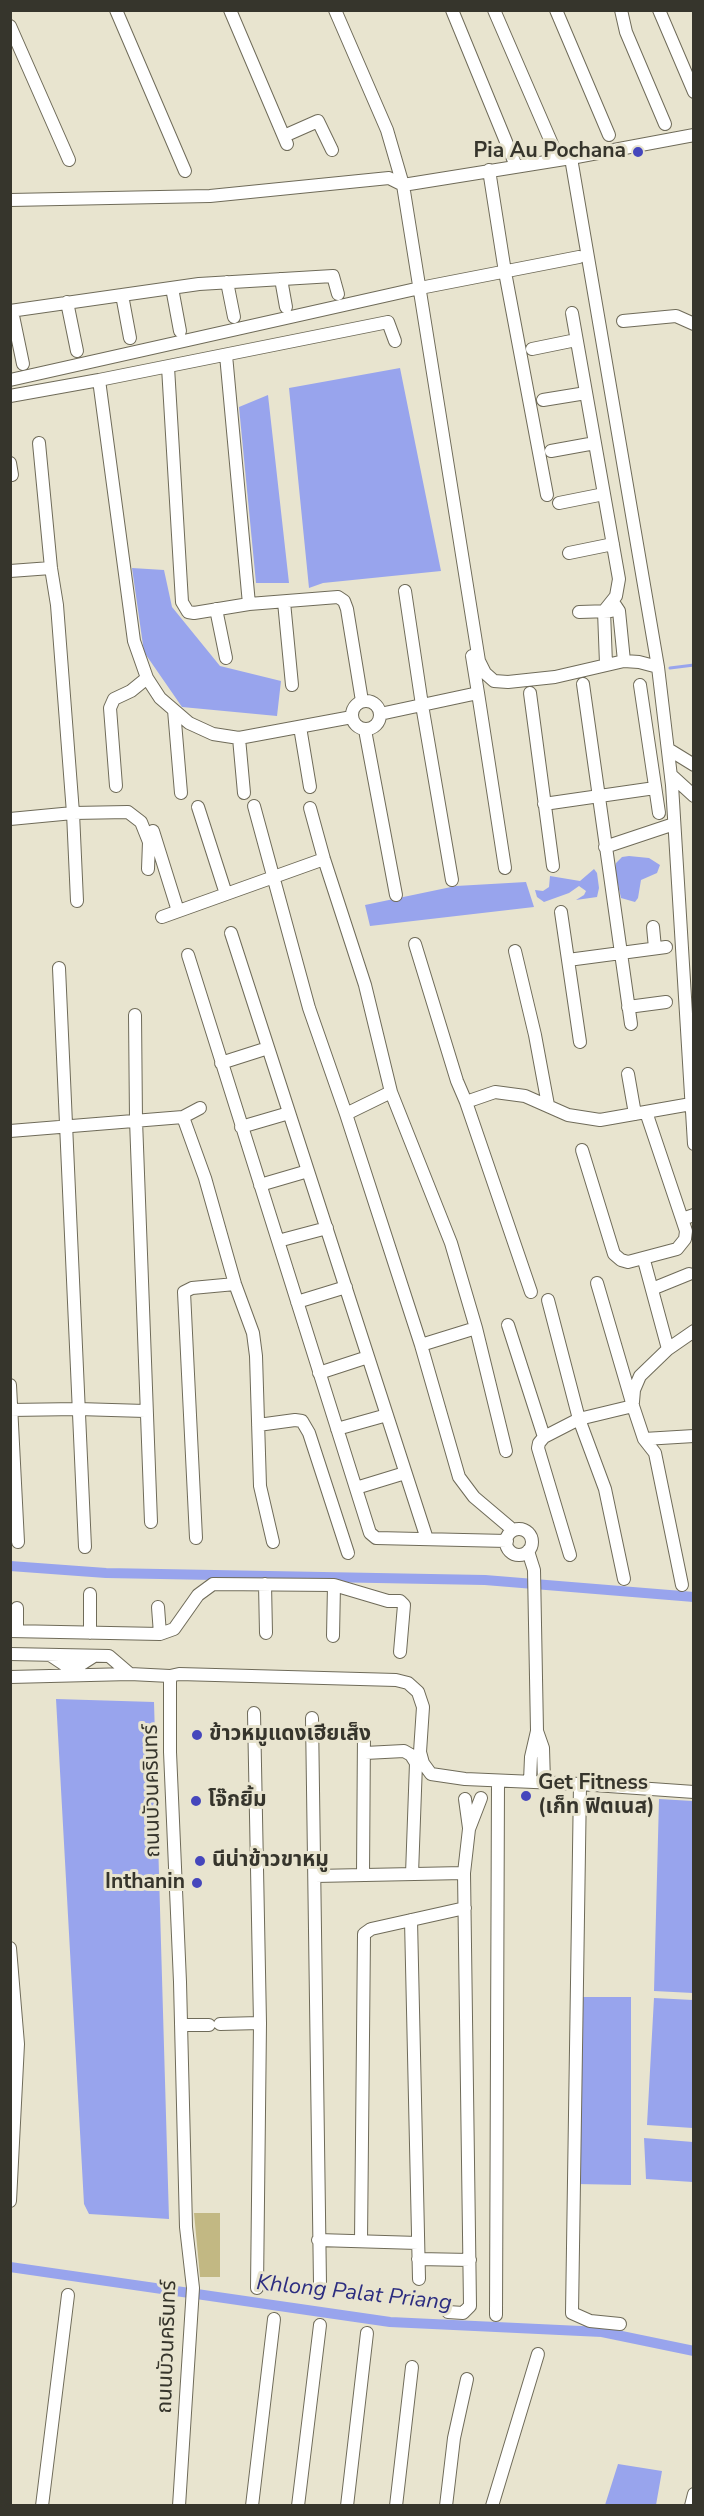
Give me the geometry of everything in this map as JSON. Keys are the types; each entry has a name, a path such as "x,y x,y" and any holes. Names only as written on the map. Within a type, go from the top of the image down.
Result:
{"street":[{"path":"116,10 185,171"},
{"path":"230,10 285,140 318,121 332,150"},
{"path":"335,10 387,130 403,185 479,661 485,673 494,681 508,682 555,677 624,661 658,667"},
{"path":"452,10 516,166"},
{"path":"494,10 555,151"},
{"path":"556,10 609,135"},
{"path":"621,10 626,32 665,124"},
{"path":"659,10 693,92"},
{"path":"10,26 69,160"},
{"path":"10,200 210,196 389,178 403,185 571,158 693,135"},
{"path":"571,158 658,667 671,775 693,1144"},
{"path":"489,170 505,272 547,495"},
{"path":"10,380 420,288 579,257"},
{"path":"23,364 11,311 227,282 333,276 338,294"},
{"path":"281,279 286,307"},
{"path":"227,282 234,317"},
{"path":"172,288 180,331"},
{"path":"122,295 130,338"},
{"path":"67,302 77,351"},
{"path":"572,312 620,584 612,608 606,664"},
{"path":"623,321 676,316 693,324"},
{"path":"10,396 168,367 388,322 395,341"},
{"path":"532,349 576,340"},
{"path":"226,355 249,604"},
{"path":"168,367 182,602 188,612 249,604 338,597 344,601 347,609 362,701"},
{"path":"99,380 134,641 147,678 160,698 189,723 213,734 239,738 352,717"},
{"path":"543,400 586,393"},
{"path":"39,443 51,568 57,605 73,813 77,901"},
{"path":"551,451 595,443"},
{"path":"559,503 604,494"},
{"path":"569,553 613,544"},
{"path":"10,572 51,568"},
{"path":"462,587 505,868"},
{"path":"405,591 452,880"},
{"path":"284,602 292,685"},
{"path":"612,608 624,661"},
{"path":"579,612 612,608"},
{"path":"216,609 226,658"},
{"path":"116,786 110,708 114,699 131,691 147,678"},
{"path":"583,684 631,1024"},
{"path":"640,686 659,813"},
{"path":"380,714 478,693"},
{"path":"530,693 553,866"},
{"path":"362,701 377,706 380,714 373,728 365,730 357,727 352,717 355,705 362,701"},
{"path":"174,710 181,793"},
{"path":"300,727 310,787"},
{"path":"365,730 396,895"},
{"path":"239,738 244,793"},
{"path":"668,749 693,765"},
{"path":"671,775 693,796"},
{"path":"544,804 655,788"},
{"path":"254,806 309,1008 421,1345 459,1477 474,1497 513,1530"},
{"path":"198,807 226,894"},
{"path":"310,808 365,985 391,1092 451,1243 476,1328 506,1451"},
{"path":"10,819 73,813 128,812 134,814 141,822 149,842 148,869"},
{"path":"150,824 178,911"},
{"path":"605,847 674,824"},
{"path":"162,917 324,859"},
{"path":"561,912 580,1042"},
{"path":"568,960 660,948 653,927"},
{"path":"231,933 426,1539"},
{"path":"415,944 457,1081 531,1292"},
{"path":"514,951 535,1035 548,1105"},
{"path":"188,955 372,1537 507,1541"},
{"path":"60,968 85,1547"},
{"path":"628,1007 666,1002"},
{"path":"135,1015 136,1120 151,1522"},
{"path":"221,1063 268,1048"},
{"path":"582,1150 614,1254 628,1262 677,1249 685,1239 688,1217 641,1113 628,1074"},
{"path":"346,1114 391,1092"},
{"path":"466,1102 495,1092 525,1096 568,1115 600,1120 691,1104"},
{"path":"10,1131 183,1117 200,1107"},
{"path":"241,1127 289,1113"},
{"path":"183,1117 205,1178 235,1284 253,1334 256,1356 260,1486 273,1542"},
{"path":"260,1185 308,1171"},
{"path":"278,1241 327,1228"},
{"path":"645,1264 668,1349"},
{"path":"652,1289 690,1274"},
{"path":"597,1283 644,1439 655,1453 682,1585"},
{"path":"196,1538 184,1292 192,1288 235,1284"},
{"path":"297,1302 346,1287"},
{"path":"548,1300 579,1419 605,1489 624,1580"},
{"path":"508,1325 544,1437"},
{"path":"421,1345 476,1328"},
{"path":"633,1406 634,1390 640,1376 668,1349 693,1331"},
{"path":"319,1373 368,1357"},
{"path":"10,1385 18,1542"},
{"path":"570,1555 538,1448 544,1437 579,1419 633,1406"},
{"path":"11,1410 146,1411"},
{"path":"337,1429 387,1415"},
{"path":"258,1425 302,1421 309,1433 348,1553"},
{"path":"644,1439 693,1436"},
{"path":"356,1488 405,1473"},
{"path":"522,1528 531,1536 532,1542 528,1551 520,1555 509,1550 507,1541 513,1530 522,1528"},
{"path":"528,1551 534,1570 537,1608 537,1731 531,1756 530,1781"},
{"path":"17,1608 14,1631 160,1634 174,1629 198,1595 213,1584 334,1585 388,1601 400,1601 404,1605 400,1652"},
{"path":"266,1584 266,1633"},
{"path":"333,1636 334,1585"},
{"path":"90,1594 90,1633"},
{"path":"158,1607 160,1634"},
{"path":"10,1654 50,1654 65,1665 80,1665 94,1656 109,1656 130,1674"},
{"path":"10,1677 130,1674 170,1676 179,1674 396,1680 408,1683 418,1692 423,1707 420,1752 423,1763 431,1774 465,1790 481,1790 498,1781 530,1781 693,1792"},
{"name":"ถนนบัวนครินทร์","path":"170,1676 170,1763 187,2247 193,2288 193,2318 179,2505"},
{"path":"254,1713 260,2023 257,2288"},
{"path":"312,1718 320,2284"},
{"path":"537,1731 544,1756 544,1782"},
{"path":"363,1875 364,1732"},
{"path":"365,1753 404,1751 411,1755 416,1763 412,1874"},
{"path":"496,2315 498,1781"},
{"path":"580,1784 572,2313 590,2321 620,2324"},
{"path":"465,1790 469,1829"},
{"path":"448,2313 463,2313 470,2306 464,1873 469,1829 481,1790"},
{"path":"315,1876 464,1873"},
{"path":"361,2241 364,1934 371,1929 465,1908"},
{"path":"411,1920 419,2278"},
{"path":"10,1948 18,2044 10,2201"},
{"path":"181,2025 260,2023"},
{"path":"318,2240 418,2243"},
{"path":"418,2259 470,2260"},
{"path":"42,2505 68,2295"},
{"path":"252,2505 274,2319"},
{"path":"298,2505 320,2325"},
{"path":"347,2505 367,2333"},
{"path":"492,2505 538,2354"},
{"path":"396,2505 412,2367"},
{"path":"446,2505 454,2438 467,2379"},
{"path":"692,2505 693,2494"}],"shaded area":[{"path":"194,2213 220,2213 220,2277 200,2277"}],"water":[{"path":"400,368 441,571 323,583 309,588 289,388"},
{"path":"268,395 289,583 256,583 239,407"},
{"path":"132,568 164,570 172,607 220,666 281,681 277,716 182,707 144,652"},
{"path":"622,857 649,858 660,865 657,873 641,880 638,898 635,902 621,898 615,871 616,863"},
{"path":"594,869 597,873 599,888 597,897 576,900 586,891 579,886 569,893 544,902 537,897 535,890 543,891 549,887 550,876 580,881"},
{"path":"526,882 534,907 370,926 365,905 456,886"},
{"path":"56,1699 154,1702 169,2219 89,2214 84,2204"},
{"path":"659,1799 693,1801 693,1993 654,1991"},
{"path":"576,1997 631,1997 631,2185 576,2184"},
{"path":"654,1998 693,2000 693,2128 647,2125"},
{"path":"644,2138 693,2142 693,2182 646,2179"},
{"path":"618,2464 662,2471 656,2505 605,2505"}],"waterway":[{"path":"670,668 694,665"},
{"path":"10,1566 106,1573 485,1580 694,1597"},
{"name":"Khlong Palat Priang","path":"10,2267 390,2322 602,2332 694,2351"}],"place":[{"name":"Pia Au Pochana","path":"638,152"},
{"name":"ข้าวหมูแดงเฮียเส็ง","path":"197,1735"},
{"name":"Get Fitness (เก็ท ฟิตเนส)","path":"526,1796"},
{"name":"โจ๊กยิ้ม","path":"196,1801"},
{"name":"นีน่าข้าวขาหมู","path":"200,1861"},
{"name":"Inthanin","path":"197,1883"}]}
